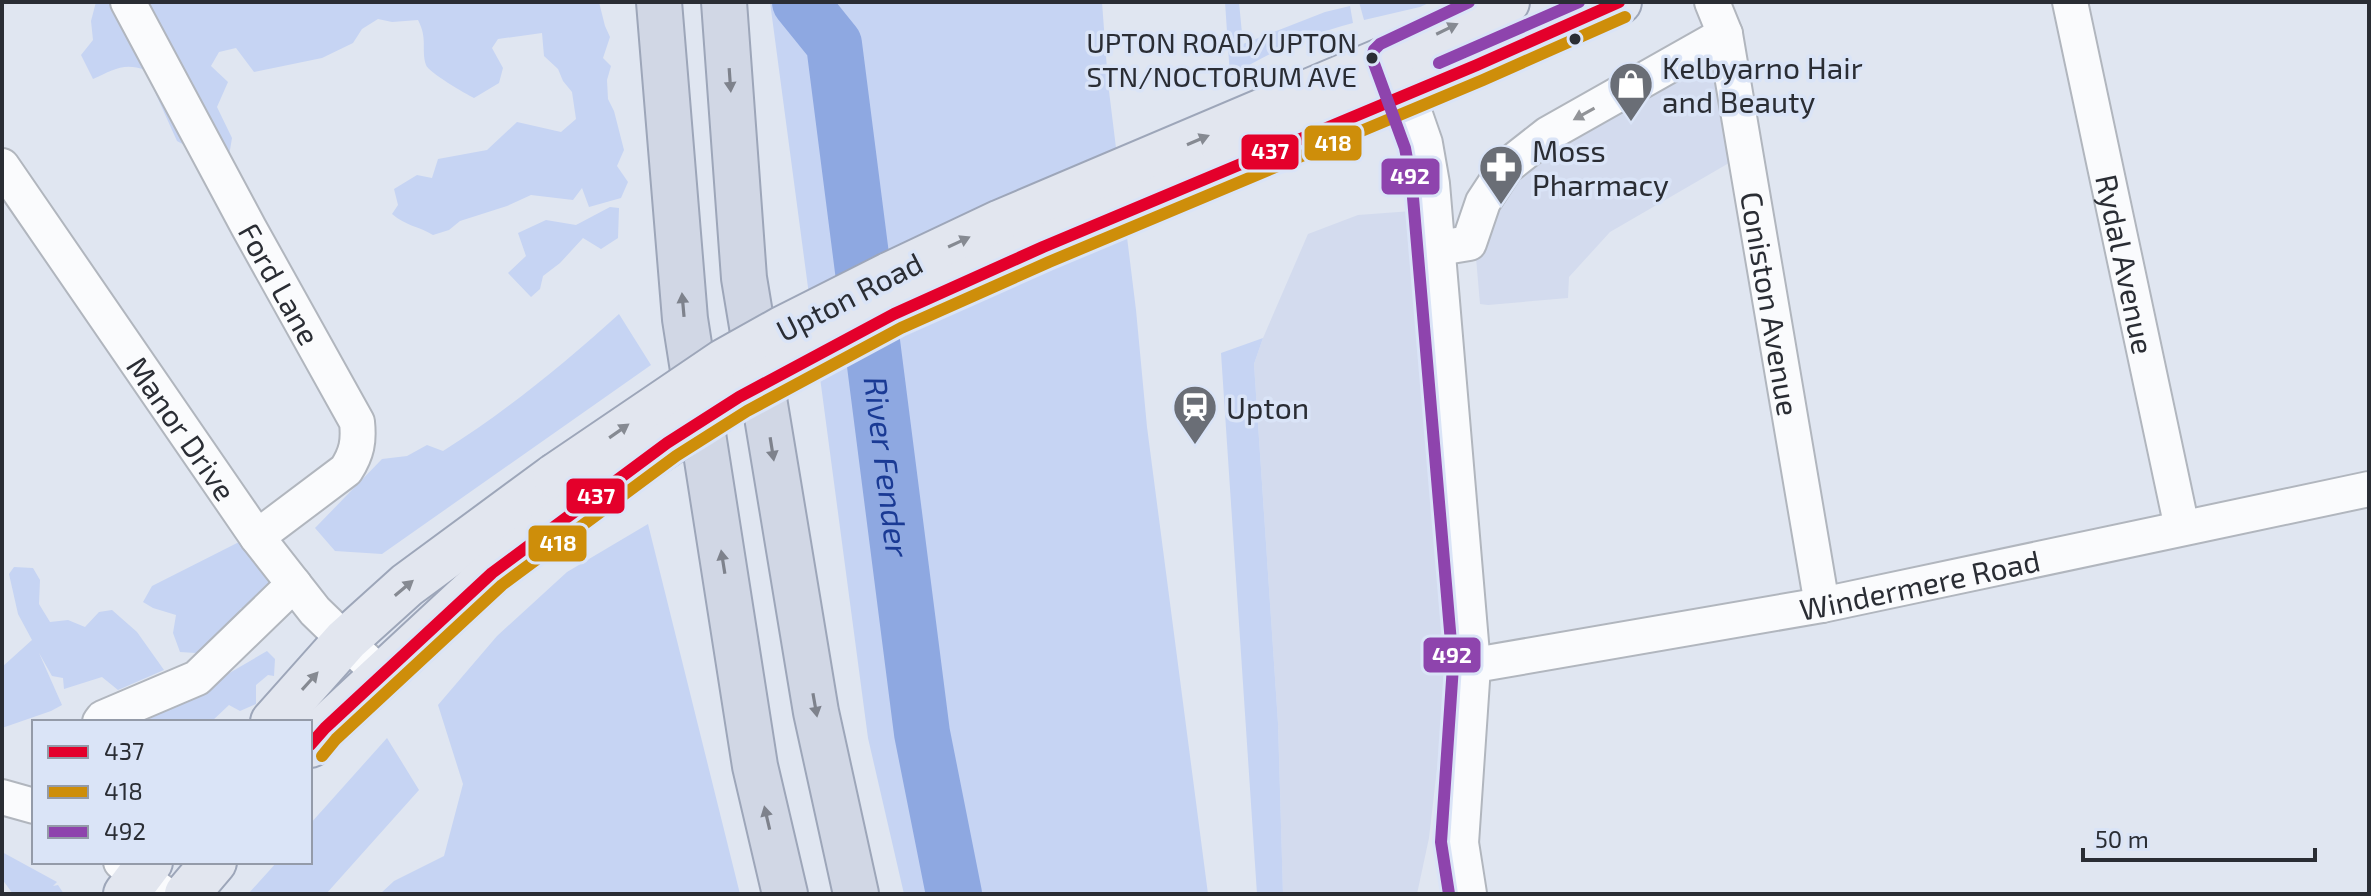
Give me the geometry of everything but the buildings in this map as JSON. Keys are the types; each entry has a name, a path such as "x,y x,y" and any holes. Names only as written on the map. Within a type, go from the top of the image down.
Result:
{"highway":[{"path":"659,2 685,319 755,766 785,894"},
{"path":"724,2 744,278 816,712 856,894"}],"main road":[{"name":"Upton Road","path":"1396,77 1507,2"},
{"name":"Upton Road","path":"312,743 492,573 566,492 723,362 782,329 892,294 1001,222 1396,77 1619,2"},
{"name":"Upton Road","path":"275,720 346,640 407,585 566,492"},
{"path":"187,894 212,864"}],"street":[{"name":"Ford Lane","path":"128,2 357,422 359,439 355,456 346,470 257,537"},
{"name":"Coniston Avenue","path":"1712,2 1725,34 1822,605"},
{"name":"Rydal Avenue","path":"2070,2 2182,528"},
{"path":"1433,249 1469,243 1483,202 1506,167 1548,134 1725,34"},
{"path":"1396,77 1421,144 1428,184 1469,666 1457,843 1465,894"},
{"name":"Manor Drive","path":"2,166 257,537 315,611 381,675"},
{"name":"Windermere Road","path":"1469,666 1822,605 2369,489"},
{"path":"102,720 197,678 294,584"},
{"path":"2,797 32,805"}],"shaded area":[{"path":"96,2 599,2 610,37 603,58 611,66 607,80 608,99 624,150 617,166 628,182 621,198 589,207 582,188 573,200 531,195 460,221 449,230 433,235 392,214 398,205 394,189 417,175 432,178 438,159 487,150 517,122 561,132 576,119 572,92 558,69 544,56 542,33 498,39 492,48 503,68 499,83 474,98 428,68 418,20 392,22 378,19 362,29 353,43 322,58 254,72 236,48 219,52 211,66 228,82 217,107 232,138 229,156 213,161 177,141 145,70 125,67 93,79 81,55 93,40 91,21"},
{"path":"770,2 1102,2 1108,83 1147,427 1208,894 904,894 868,738"},
{"path":"1225,2 1239,2 1243,44 1325,12 1350,6 1353,23 1289,45 1230,76"},
{"path":"1359,2 1431,2 1364,20"},
{"path":"1700,66 1716,79 1729,163 1610,232 1569,277 1568,298 1480,304 1475,246 1529,158"},
{"path":"610,207 619,208 618,238 601,249 583,238 543,276 540,289 531,297 508,273 526,256 518,233 546,220 576,225"},
{"path":"1412,211 1417,304 1450,657 1429,838 1417,894 1283,894 1278,723 1254,364 1308,234 1358,215"},
{"path":"619,314 651,365 382,554 335,551 315,528 382,459 407,456 427,445 443,451 534,387"},
{"path":"1263,338 1254,364 1278,723 1283,894 1257,894 1221,353"},
{"path":"648,524 740,894 380,894 394,881 444,856 463,784 438,705 497,636 567,572"},
{"path":"243,540 271,579 272,598 259,607 241,608 230,628 196,653 180,652 173,633 176,615 143,602 152,586"},
{"path":"14,567 33,568 40,580 39,604 50,622 68,620 85,627 99,612 112,610 137,632 164,670 118,690 102,677 64,689 63,678 52,676 39,653 62,705 2,728 2,667 32,640 18,614 9,574"},
{"path":"267,651 275,659 274,676 268,675 256,685 256,704 240,711 229,705 213,720 128,720 214,682"},
{"path":"387,738 419,790 326,894 248,894 275,864 312,864 312,822"},
{"path":"2,852 57,882 53,886 58,885 64,894 13,894 2,879"}],"waterway":[{"name":"River Fender","path":"800,2 834,44 922,733 954,894"}],"transit line":[{"name":"492","path":"1449,894 1441,842 1453,666 1412,186 1405,148 1372,58 1380,44 1469,2"},
{"name":"492","path":"1439,63 1579,2"},
{"name":"437","path":"312,743 492,573 667,443 739,397 894,314 1043,247 1619,2"},
{"name":"418","path":"322,756 336,739 502,585 676,456 747,411 901,328 1625,17"}],"place":[{"name":"UPTON ROAD/UPTON STN/NOCTORUM AVE","path":"1372,58"},
{"name":"Kelbyarno Hair and Beauty","path":"1631,123"},
{"name":"Moss Pharmacy","path":"1501,206"},
{"name":"Upton","path":"1195,446"}]}
